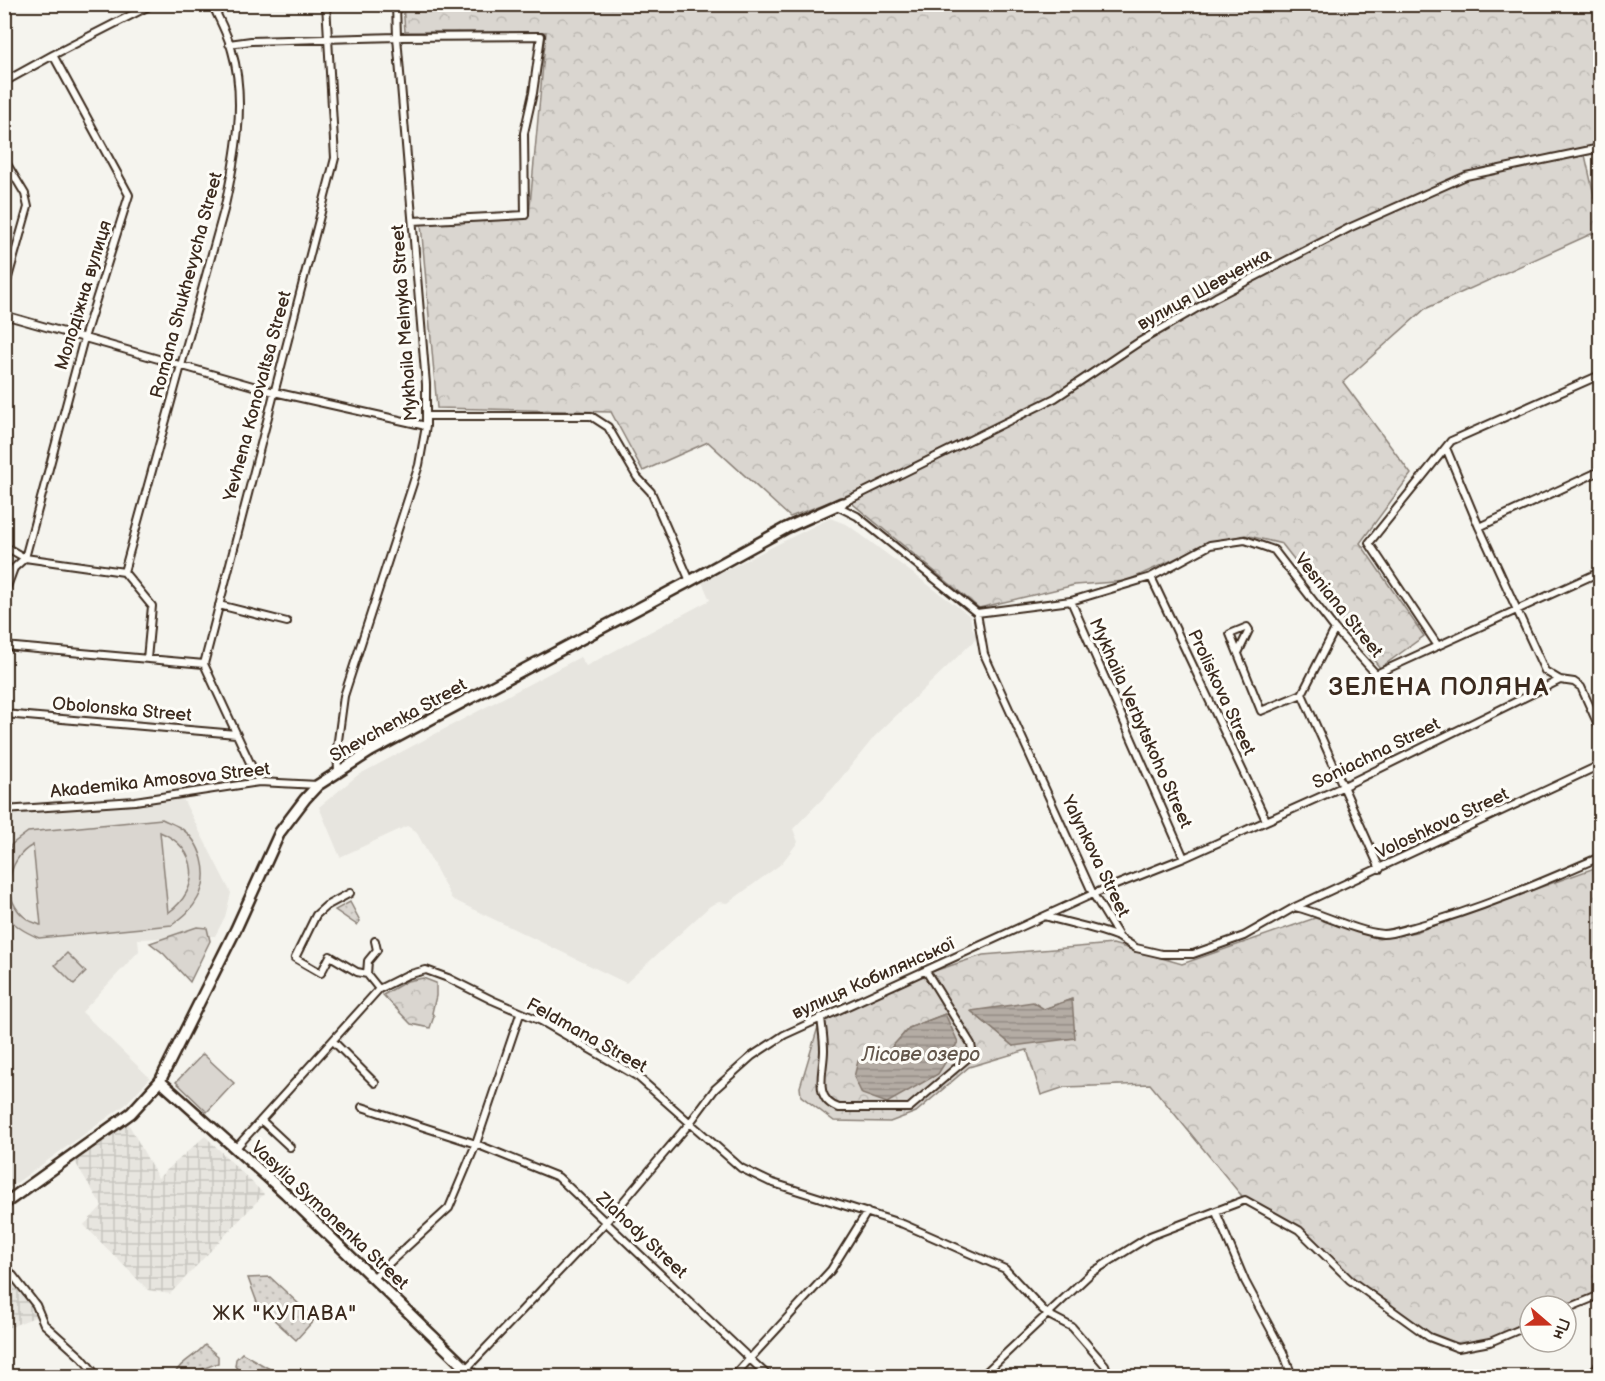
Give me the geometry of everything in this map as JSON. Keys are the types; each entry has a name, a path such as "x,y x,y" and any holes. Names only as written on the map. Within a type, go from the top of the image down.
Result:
{"street":[{"path":"4,82 153,4"},
{"name":"Romana Shukhevycha Street","path":"124,572 224,210 235,159 237,81 232,50 212,4"},
{"name":"Yevhena Konovaltsa Street","path":"204,664 335,158 326,4"},
{"name":"Mykhaila Melnyka Street","path":"338,771 337,748 344,696 419,465 427,416 396,4"},
{"path":"230,44 251,41 397,37 541,36 533,93 524,133 525,215 413,221"},
{"name":"Молодіжна вулиця","path":"4,596 14,568 25,558 84,338 129,195 53,55"},
{"name":"вулиця Шевченка","path":"839,505 1055,398 1139,342 1196,308 1351,227 1466,176 1600,148"},
{"path":"4,159 25,194 28,207 4,292"},
{"path":"4,315 274,392 426,426"},
{"path":"1438,646 1369,543 1451,441 1600,375"},
{"path":"427,416 591,416 608,428 637,477 651,492 690,580"},
{"path":"1446,448 1479,527 1545,670 1560,680 1574,682 1581,687 1600,729"},
{"path":"1479,527 1600,471"},
{"path":"839,505 857,516 977,613"},
{"name":"Shevchenka Street","path":"4,1204 131,1113 160,1081 236,929 280,832 318,785 371,751 738,552 839,505"},
{"name":"Vesniana Street","path":"977,613 1071,601 1151,577 1210,545 1245,540 1274,550 1335,629 1376,674 1600,572"},
{"path":"4,546 25,558 124,572 152,606 147,659"},
{"name":"Proliskova Street","path":"1151,577 1266,820"},
{"name":"Mykhaila Verbytskoho Street","path":"1071,601 1184,858"},
{"path":"219,605 287,622"},
{"name":"Yalynkova Street","path":"977,613 984,654 1093,894 1120,938 1136,948 1162,954 1193,954 1244,936 1295,907"},
{"path":"1238,653 1261,711 1302,694 1335,629"},
{"path":"4,646 204,664 259,782"},
{"name":"Soniachna Street","path":"1093,894 1184,858 1342,787 1560,680"},
{"path":"1302,694 1380,869"},
{"name":"Obolonska Street","path":"4,714 236,734"},
{"name":"Voloshkova Street","path":"1295,907 1600,765"},
{"name":"Akademika Amosova Street","path":"4,810 135,801 259,782 318,785"},
{"path":"1295,907 1313,911 1362,930 1385,934 1440,920 1600,857"},
{"path":"350,893 326,906 316,915 296,958 321,973 330,956 357,972 367,974 380,989"},
{"name":"вулиця Кобилянської","path":"470,1374 606,1222 689,1124 715,1089 752,1056 784,1035 821,1017 1093,894"},
{"path":"1044,916 1094,927 1120,938"},
{"path":"367,974 368,961 377,950 375,941"},
{"name":"Feldmana Street","path":"235,1149 380,989 407,975 426,970 541,1022 638,1077 741,1168 770,1182 839,1206 867,1212 903,1224 1005,1269 1047,1314 1072,1327 1105,1365 1108,1377"},
{"path":"821,1017 824,1048 822,1093 825,1100 830,1105 839,1108 909,1108 969,1057 972,1050 971,1044 926,971"},
{"path":"374,1277 449,1208 476,1144 520,1014"},
{"path":"333,1041 375,1083"},
{"name":"Vasylia Symonenka Street","path":"160,1081 285,1193 374,1277 470,1374"},
{"name":"Zlahody Street","path":"362,1107 476,1144 558,1177 768,1377"},
{"path":"261,1120 290,1147"},
{"path":"982,1377 1091,1273 1150,1236 1245,1200 1299,1230 1350,1280 1429,1337 1458,1348 1490,1342 1518,1330"},
{"path":"734,1377 831,1270 867,1212"},
{"path":"1216,1212 1245,1281 1283,1352 1292,1377"},
{"path":"4,1264 36,1305 44,1324 82,1358 97,1377"},
{"path":"1578,1304 1600,1294"},
{"path":"1588,1377 1600,1364"}],"shaded area":[{"path":"830,518 848,525 970,616 977,638 875,736 833,788 793,829 798,842 781,864 728,903 719,902 710,906 626,983 452,899 416,831 407,826 340,857 319,807 358,775 580,657 586,666 710,600 702,582"},
{"path":"182,797 231,893 225,917 215,936 138,939 139,951 82,1012 150,1078 125,1105 5,1191 5,810"},
{"path":"128,1123 158,1178 205,1136 264,1194 170,1294 148,1290 84,1225 102,1206 75,1162"},
{"path":"5,1273 32,1308 35,1317 5,1329"}],"green space":[{"path":"403,5 1600,5 1600,153 1585,155 1600,230 1425,309 1343,382 1411,474 1360,543 1424,636 1380,668 1282,544 1245,535 1211,542 1127,581 1075,585 979,608 853,504 850,494 790,517 708,442 643,471 611,412 437,408 421,224 529,216 546,32 405,32"},
{"path":"162,819 179,827 194,841 204,869 202,889 190,910 172,925 39,938 19,928 4,911 5,856 12,844 28,832","holes":["160,832 173,839 182,848 189,858 191,870 191,881 187,892 168,913","33,845 41,925 29,920 18,911 10,891 12,870 24,851"]},
{"path":"1600,866 1600,1295 1578,1302 1578,1294 1518,1294 1518,1330 1490,1342 1458,1348 1429,1337 1350,1280 1299,1230 1245,1200 1150,1084 1065,1087 1041,1095 1027,1050 969,1067 916,1112 890,1122 834,1121 801,1096 800,1087 821,1017 888,986 983,955 1113,944 1182,964 1315,918 1379,939 1416,932","holes":["1072,999 1013,1046 972,1012 1044,1009","945,1014 879,1062 909,1028"]},
{"path":"350,902 360,921 357,925 335,910"},
{"path":"197,927 207,928 210,941 190,982 164,954 150,943"},
{"path":"67,953 86,972 74,984 55,965"},
{"path":"423,978 436,983 432,1013 434,1016 430,1028 411,1024 383,995 407,981"},
{"path":"203,1054 234,1083 207,1112 176,1082"},
{"path":"270,1277 315,1319 296,1340 258,1305 248,1278"},
{"path":"205,1345 218,1356 218,1363 184,1376 174,1376 180,1367"},
{"path":"242,1353 270,1369 267,1375 253,1377 241,1373 235,1366 236,1359"}],"water":[{"path":"1072,999 1075,1038 1013,1046 971,1011 1033,1002 1044,1009"},
{"name":"Лісове озеро","path":"945,1014 958,1042 938,1074 887,1103 862,1094 854,1077 858,1061 875,1056 879,1061 909,1028"}],"district":[{"name":"ЗЕЛЕНА ПОЛЯНА","path":"1439,687"},
{"name":"ЖК \"КУПАВА\"","path":"285,1313"}]}
